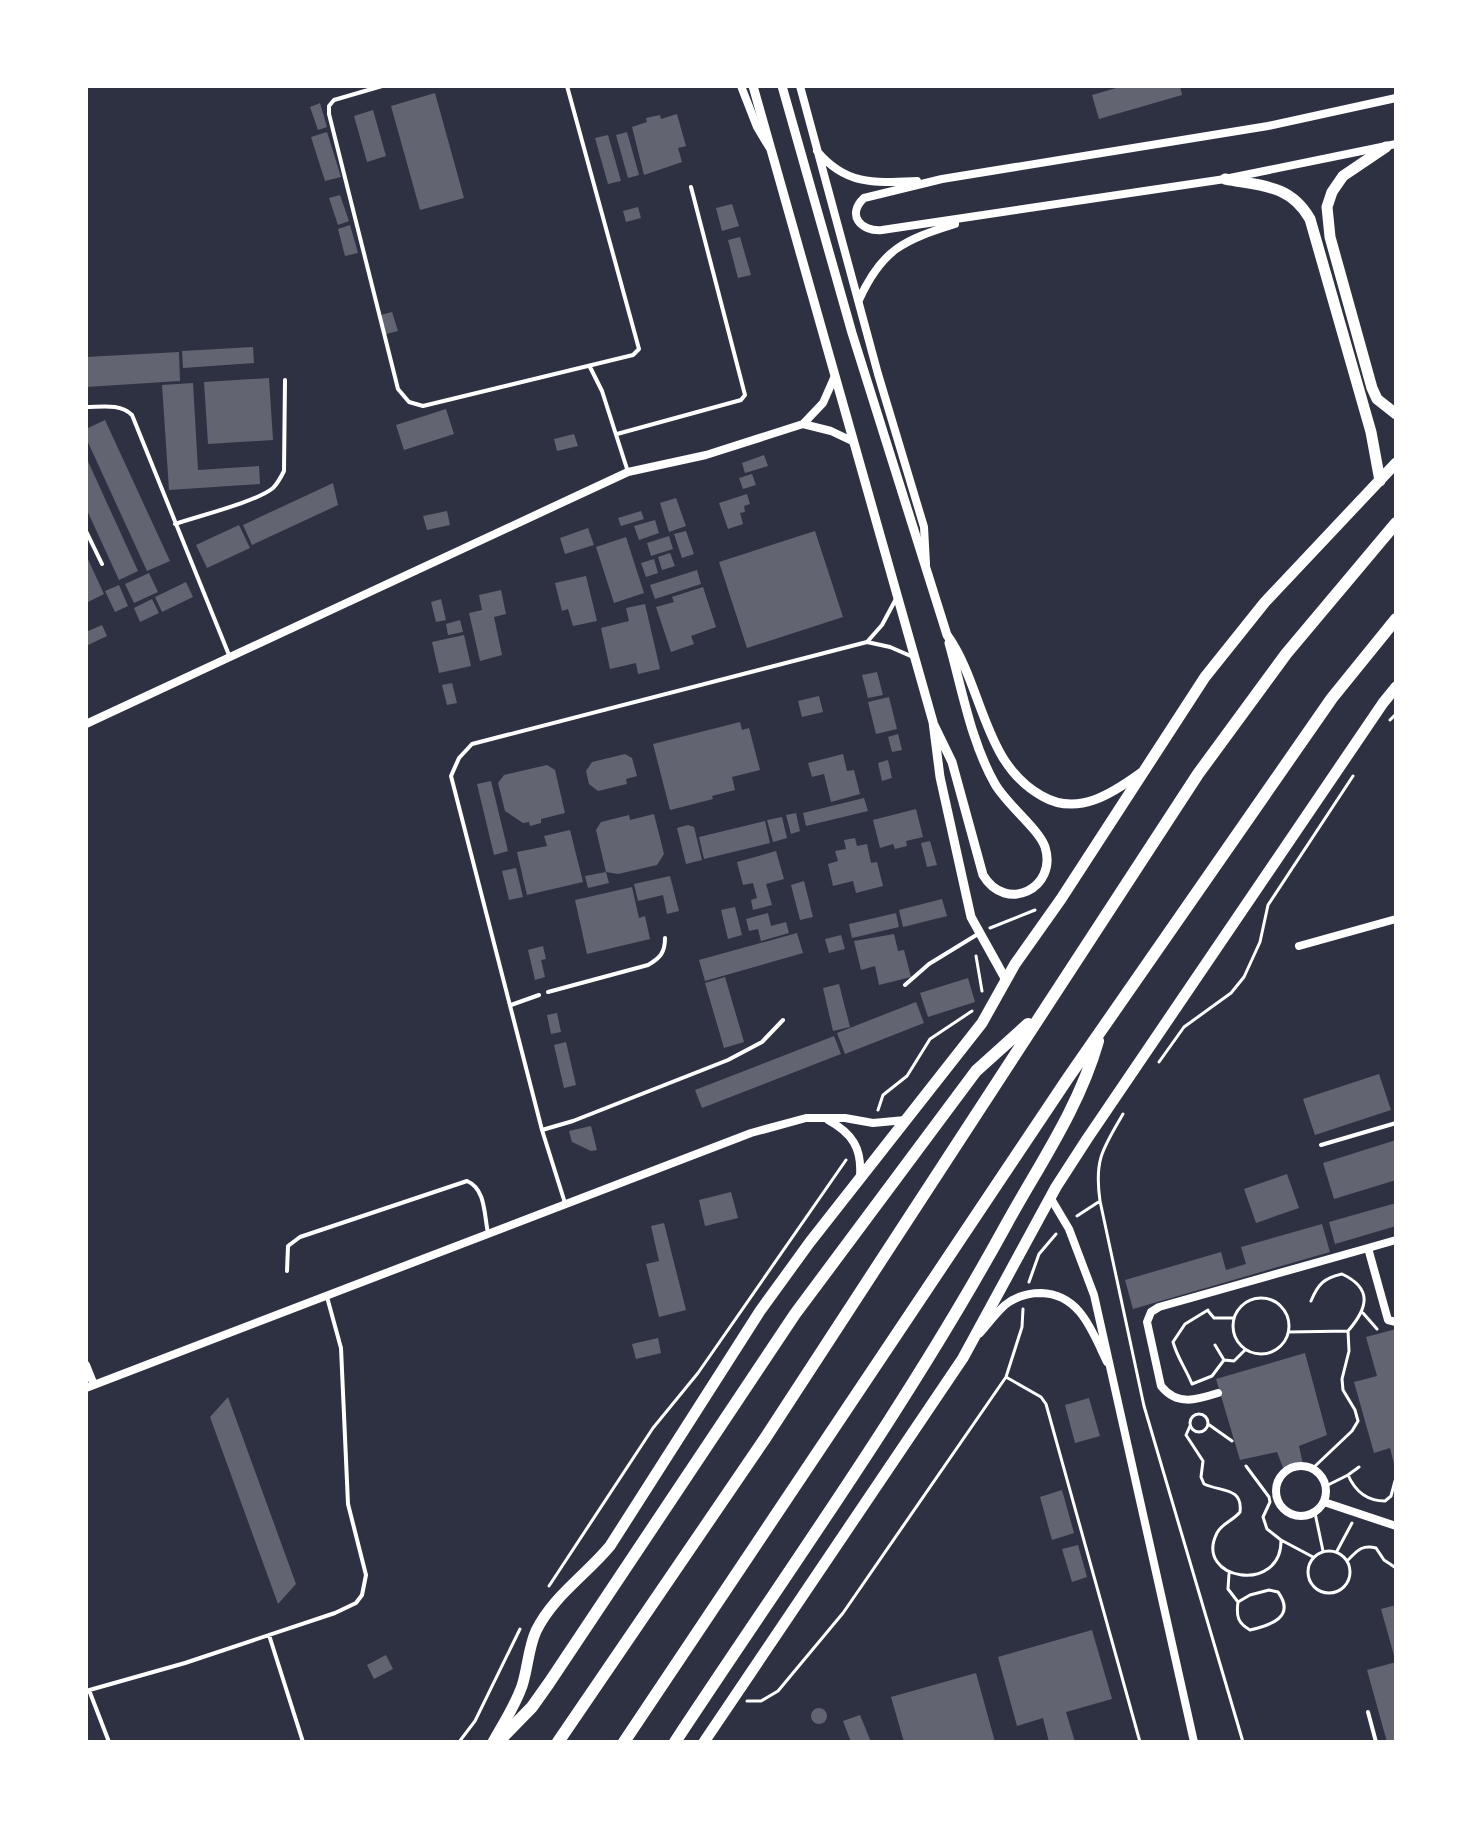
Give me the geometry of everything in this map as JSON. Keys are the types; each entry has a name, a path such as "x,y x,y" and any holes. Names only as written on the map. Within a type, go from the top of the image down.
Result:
{"highway":[{"path":"558,1742 764,1440 1205,763 1286,654 1396,523"},
{"path":"624,1742 1101,1030 1332,698 1396,619"},
{"path":"495,1742 532,1707 795,1314 960,1091 983,1064 1037,1017"},
{"path":"675,1742 910,1387 983,1269 1075,1102 1101,1030"}],"main road":[{"path":"1391,146 1336,183 1327,207 1327,220 1372,388 1377,399 1396,414"},
{"path":"1225,179 1289,193 1301,204 1310,219 1371,432 1380,481"},
{"path":"495,1742 522,1686 530,1649 542,1621 571,1584 596,1563 610,1546 760,1311 810,1242 982,1023 1006,980 1205,677 1265,602 1396,463"},
{"path":"704,1742 972,1342 1050,1197 1096,1125 1396,687"}],"street":[{"path":"741,86 757,127 771,150"},
{"path":"753,86 933,722 940,777 968,904 979,933 1006,980"},
{"path":"782,86 852,333 926,565 978,744 1004,798 1039,835 1045,848 1045,871 1031,889 1010,895 986,881 977,859 952,762 933,722"},
{"path":"800,86 878,374 924,527 926,565"},
{"path":"1391,146 1225,179 874,231 862,227 856,208 864,198 942,179 1283,123 1396,98"},
{"path":"816,149 836,170 869,182 942,179"},
{"path":"859,300 874,270 894,249 919,235 978,216"},
{"path":"86,724 628,472 706,455 803,424 823,403 834,378"},
{"path":"803,424 831,431 852,441"},
{"path":"947,635 958,650 996,745 1010,769 1031,789 1050,801 1082,803 1101,799 1142,772"},
{"path":"1383,703 1396,699"},
{"path":"1299,946 1396,919"},
{"path":"86,1365 90,1387 751,1133 788,1122 824,1117 873,1123 905,1120"},
{"path":"824,1117 847,1132 858,1149 860,1181"},
{"path":"1050,1197 1069,1229 1083,1262 1114,1377 1194,1742"},
{"path":"1218,1393 1185,1402 1168,1394 1161,1386 1147,1322 1151,1312 1159,1307 1396,1240"},
{"path":"1368,1248 1388,1320 1396,1322"},
{"path":"972,1342 1016,1297 1051,1294 1065,1299 1078,1309 1114,1377"},
{"path":"1302,1466 1313,1468 1326,1486 1324,1502 1315,1513 1301,1517 1286,1512 1276,1499 1277,1483 1287,1470 1302,1466"},
{"path":"1324,1502 1396,1526"}],"lane":[{"path":"382,86 334,100 329,106 329,114 398,389 409,402 423,406 590,367 633,355 639,349 567,86"},
{"path":"617,434 741,400 745,395 691,187"},
{"path":"590,367 602,391 628,472"},
{"path":"175,524 257,496 271,490 279,481 284,471 285,380"},
{"path":"86,407 115,407 126,409 132,415 230,657"},
{"path":"86,531 102,564"},
{"path":"867,642 882,625 898,595"},
{"path":"565,1203 542,1130 451,776 459,758 472,744 867,642 890,647 915,658"},
{"path":"905,985 929,964 979,933"},
{"path":"548,992 648,965 660,958 665,948 665,938"},
{"path":"511,1005 539,995"},
{"path":"542,1130 573,1121 728,1060 762,1042 783,1020"},
{"path":"1321,1145 1396,1123"},
{"path":"287,1271 288,1246 300,1237 467,1181 475,1184 480,1192 488,1233"},
{"path":"109,1742 88,1690 346,1609 356,1603 366,1584 365,1565 348,1504 341,1348 326,1295"},
{"path":"269,1635 303,1742"},
{"path":"1368,1712 1376,1742"}],"path":[{"path":"981,1001 983,991 975,948 979,933 1061,899"},
{"path":"873,1123 883,1095 907,1076 930,1039 975,1010"},
{"path":"548,1587 653,1428 698,1373 837,1170 858,1149"},
{"path":"1100,1201 1144,1406 1243,1742"},
{"path":"1311,1301 1317,1286 1327,1278 1342,1274 1361,1287 1364,1299 1363,1313 1348,1331 1349,1351 1342,1379 1347,1400 1355,1410 1358,1421 1352,1431 1313,1468"},
{"path":"1251,1299 1276,1301 1285,1310 1289,1322 1289,1332 1283,1344 1265,1354 1245,1350 1233,1330 1234,1318 1240,1307 1251,1299"},
{"path":"1207,1303 1214,1318 1234,1318"},
{"path":"1235,1304 1240,1307"},
{"path":"1192,1384 1173,1342 1185,1324 1208,1310"},
{"path":"1363,1313 1377,1329"},
{"path":"1289,1332 1348,1331"},
{"path":"1215,1345 1224,1360"},
{"path":"1224,1360 1234,1361 1245,1350"},
{"path":"1185,1402 1185,1395 1192,1384 1212,1376 1224,1360"},
{"path":"1006,1377 1041,1397 1046,1404 1140,1742"},
{"path":"1232,1441 1208,1424 1204,1415 1197,1414 1190,1420 1186,1435 1203,1461 1201,1477 1204,1484 1226,1489 1238,1496 1241,1502 1240,1512 1217,1533 1214,1550 1217,1561 1229,1573 1256,1574 1270,1568 1280,1557 1281,1540"},
{"path":"1190,1426 1198,1432 1205,1430 1208,1424"},
{"path":"1246,1466 1269,1497 1263,1517 1267,1529 1313,1557"},
{"path":"1326,1486 1359,1467"},
{"path":"1348,1475 1357,1492 1376,1501 1385,1501 1391,1496 1395,1481"},
{"path":"1315,1513 1323,1551"},
{"path":"1337,1551 1356,1515"},
{"path":"1348,1560 1359,1549 1369,1545 1396,1568"},
{"path":"1323,1551 1337,1551 1348,1560 1351,1570 1349,1580 1343,1589 1333,1593 1322,1592 1314,1586 1308,1567 1313,1557 1323,1551"},
{"path":"1229,1573 1228,1589 1238,1602 1236,1615 1241,1624 1250,1630 1276,1623 1283,1614 1283,1600 1278,1592 1269,1590 1238,1602"},
{"path":"459,1742 475,1721 524,1623"}],"building":[{"path":"1123,86 1180,86 1182,95 1099,119 1092,95"},
{"path":"435,93 464,198 420,210 391,106"},
{"path":"320,103 327,127 318,130 310,107"},
{"path":"373,110 386,156 367,162 354,116"},
{"path":"677,114 686,146 678,148 682,162 644,175 632,127 647,122 646,118 660,115 661,119"},
{"path":"327,132 341,177 325,181 311,137"},
{"path":"627,132 639,175 628,178 616,135"},
{"path":"608,135 621,181 608,184 595,138"},
{"path":"340,195 349,221 338,225 329,198"},
{"path":"732,204 739,226 722,231 716,208"},
{"path":"638,207 641,218 626,222 623,211"},
{"path":"350,225 358,253 345,256 338,229"},
{"path":"740,237 751,275 738,278 728,240"},
{"path":"392,312 398,331 386,334 381,315"},
{"path":"253,347 254,363 183,368 182,351"},
{"path":"179,352 180,381 86,387 86,357"},
{"path":"269,378 273,440 208,444 204,382"},
{"path":"193,383 198,470 259,466 260,484 169,490 162,385"},
{"path":"446,409 454,434 404,450 396,425"},
{"path":"105,420 170,561 147,571 86,438 86,429"},
{"path":"574,434 578,446 557,451 554,439"},
{"path":"764,455 768,466 745,473 742,463"},
{"path":"86,457 138,571 119,580 86,508"},
{"path":"752,474 756,485 743,489 739,478"},
{"path":"333,483 338,505 252,545 243,525"},
{"path":"747,494 750,504 744,506 745,512 740,513 743,524 728,529 719,503"},
{"path":"676,498 686,526 669,532 660,503"},
{"path":"447,511 450,525 427,530 423,516"},
{"path":"641,511 644,519 621,526 618,518"},
{"path":"655,520 659,533 639,540 634,526"},
{"path":"239,525 250,548 207,568 196,545"},
{"path":"588,528 594,545 565,554 560,538"},
{"path":"686,531 694,554 682,558 674,534"},
{"path":"815,531 843,617 747,648 719,562"},
{"path":"669,536 673,549 651,556 647,543"},
{"path":"626,537 644,593 614,603 596,547"},
{"path":"670,553 675,566 662,570 658,557"},
{"path":"86,555 104,594 86,603"},
{"path":"654,559 658,573 646,577 641,563"},
{"path":"697,570 701,584 655,599 650,585"},
{"path":"149,573 158,592 134,603 125,584"},
{"path":"586,576 597,621 573,626 568,609 562,611 555,583"},
{"path":"186,582 193,597 162,612 155,597"},
{"path":"119,585 128,606 115,612 105,591"},
{"path":"703,587 716,627 691,636 694,644 671,652 656,607 674,602 672,597"},
{"path":"501,590 506,614 494,617 502,655 480,661 469,613 482,610 479,595"},
{"path":"152,599 159,613 140,622 134,608"},
{"path":"441,599 446,620 436,622 431,602"},
{"path":"645,604 660,669 638,674 636,663 610,669 601,628 629,621 626,608"},
{"path":"460,620 463,632 448,635 446,624"},
{"path":"102,625 107,636 86,646 86,632"},
{"path":"464,635 471,666 439,673 432,642"},
{"path":"877,672 883,695 868,698 862,675"},
{"path":"452,683 457,703 447,705 442,685"},
{"path":"819,696 823,712 802,717 798,701"},
{"path":"889,697 897,729 876,734 868,702"},
{"path":"740,722 742,730 749,728 760,770 732,777 735,790 670,810 653,744"},
{"path":"898,734 902,750 892,752 888,737"},
{"path":"625,754 632,758 637,776 626,779 627,784 598,791 589,784 586,771 592,762"},
{"path":"843,754 847,771 854,770 860,794 831,802 824,774 812,777 808,763"},
{"path":"888,760 892,778 882,781 878,763"},
{"path":"547,765 555,770 565,813 541,819 541,823 530,826 529,822 523,823 505,811 498,783 504,775"},
{"path":"491,781 508,851 494,855 477,784"},
{"path":"864,798 868,811 806,826 803,813"},
{"path":"916,809 923,837 906,841 907,846 895,849 893,844 880,848 873,820"},
{"path":"796,813 800,831 791,834 786,815"},
{"path":"654,814 664,854 657,865 618,874 606,872 596,830 601,822 629,815 630,820"},
{"path":"782,817 787,838 773,842 767,820"},
{"path":"765,821 770,843 704,859 699,837"},
{"path":"694,827 702,860 686,864 677,828"},
{"path":"570,830 583,882 527,895 517,852 547,846 544,836"},
{"path":"855,838 857,846 867,844 871,863 877,862 883,886 856,893 853,881 833,886 828,864 838,861 835,851 846,849 844,840"},
{"path":"930,841 937,865 927,867 921,843"},
{"path":"776,851 784,879 766,884 772,905 753,910 751,900 757,898 753,883 743,885 737,862"},
{"path":"516,868 523,897 509,900 502,871"},
{"path":"606,872 609,883 588,888 585,876"},
{"path":"670,876 679,911 667,914 663,895 638,901 634,884"},
{"path":"804,881 813,917 800,920 791,885"},
{"path":"632,887 639,918 645,916 650,939 587,954 575,900"},
{"path":"942,899 947,916 903,927 899,910"},
{"path":"735,907 742,935 728,939 721,910"},
{"path":"768,913 771,926 786,922 789,933 761,941 758,929 749,931 746,919"},
{"path":"896,913 899,927 852,938 849,924"},
{"path":"797,933 803,953 705,981 699,960"},
{"path":"894,934 898,951 904,950 911,977 879,985 875,966 861,970 854,941"},
{"path":"841,935 845,949 829,953 825,939"},
{"path":"543,946 546,959 541,960 545,977 535,980 528,950"},
{"path":"725,977 744,1042 724,1048 705,983"},
{"path":"968,978 975,1002 928,1017 920,993"},
{"path":"839,984 850,1027 833,1031 823,988"},
{"path":"916,1002 924,1023 845,1054 837,1033"},
{"path":"557,1013 561,1032 551,1034 547,1015"},
{"path":"834,1036 841,1054 702,1108 695,1090"},
{"path":"566,1042 576,1085 564,1088 554,1045"},
{"path":"1379,1074 1391,1110 1315,1135 1303,1099"},
{"path":"591,1126 597,1150 591,1151 572,1142 569,1131"},
{"path":"1396,1140 1396,1180 1334,1199 1323,1163"},
{"path":"1287,1174 1299,1208 1256,1223 1244,1189"},
{"path":"731,1192 738,1218 705,1226 699,1200"},
{"path":"1396,1203 1396,1226 1335,1244 1329,1222"},
{"path":"664,1223 686,1310 659,1317 646,1264 659,1261 651,1226"},
{"path":"1322,1224 1330,1252 1133,1309 1125,1280 1221,1252 1226,1270 1246,1264 1241,1247"},
{"path":"1396,1329 1395,1468 1390,1448 1374,1453 1354,1382 1377,1376 1366,1337"},
{"path":"658,1338 661,1353 636,1359 632,1344"},
{"path":"1305,1353 1327,1435 1299,1446 1303,1464 1284,1470 1277,1452 1240,1460 1216,1379"},
{"path":"228,1397 296,1584 278,1604 210,1417"},
{"path":"1089,1398 1100,1436 1075,1443 1065,1405"},
{"path":"1062,1490 1074,1533 1052,1540 1040,1497"},
{"path":"1078,1545 1087,1577 1072,1582 1062,1549"},
{"path":"1396,1605 1396,1659 1395,1659 1381,1609"},
{"path":"1092,1630 1112,1699 1066,1712 1075,1742 1049,1742 1043,1718 1017,1726 998,1657"},
{"path":"386,1655 393,1669 374,1679 367,1665"},
{"path":"1396,1662 1396,1742 1387,1742 1367,1670"},
{"path":"976,1673 995,1742 904,1742 891,1697"},
{"path":"816,1708 822,1708 827,1716 825,1722 816,1724 811,1719 811,1713"},
{"path":"860,1715 871,1742 851,1742 843,1721"}]}
